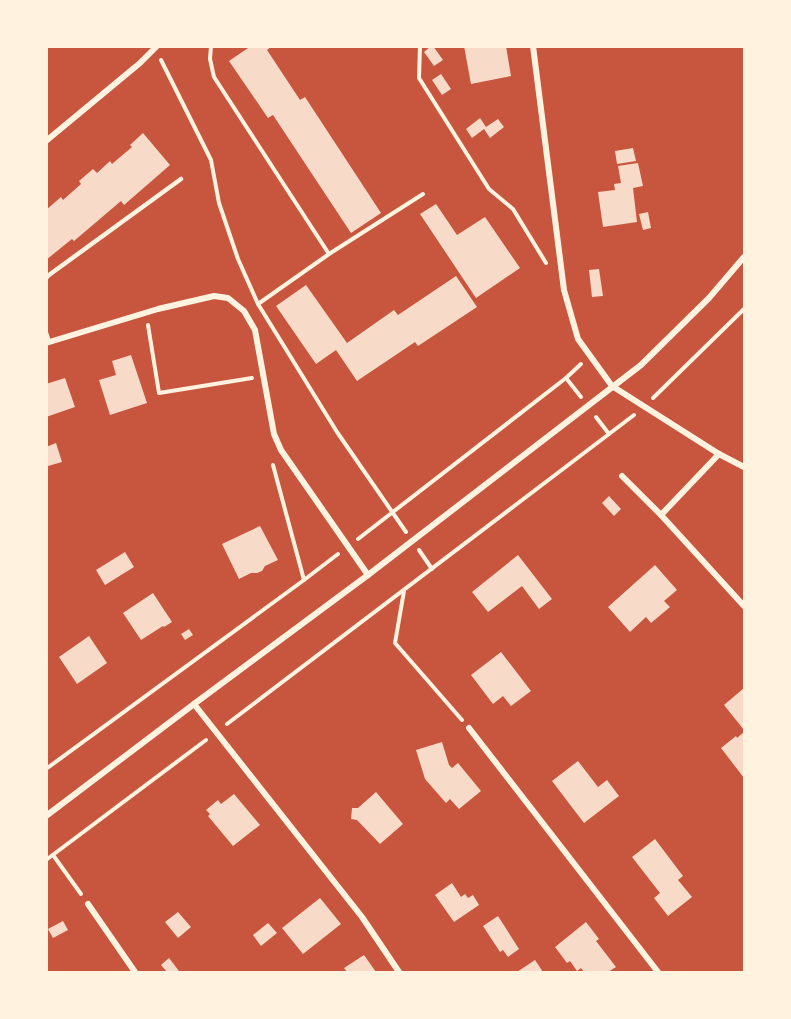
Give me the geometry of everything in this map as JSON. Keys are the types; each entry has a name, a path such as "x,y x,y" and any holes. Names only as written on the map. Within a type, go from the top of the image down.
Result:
{"street":[{"path":"533,46 564,290 578,339 612,386 744,467"},
{"path":"46,141 156,47"},
{"path":"46,816 368,575 641,365 709,297 744,257"},
{"path":"48,343 158,309 214,296 228,298 244,310 255,330 274,434 281,450 368,575"},
{"path":"661,515 720,454"},
{"path":"622,476 744,606"},
{"path":"194,704 362,917 399,972"},
{"path":"469,729 658,972"},
{"path":"88,904 135,972"}],"lane":[{"path":"46,278 181,180"},
{"path":"46,333 48,343"}],"path":[{"path":"211,46 210,59 214,77 329,254"},
{"path":"420,46 419,78 489,189 513,208 564,290"},
{"path":"156,47 167,74 211,160 219,203 238,259 258,304 336,432 392,512"},
{"path":"258,304 329,254 423,194"},
{"path":"140,325 148,325 159,393 254,378"},
{"path":"46,769 304,580 566,378"},
{"path":"46,860 609,434"},
{"path":"272,462 304,580"},
{"path":"404,590 395,643 469,729"},
{"path":"53,855 88,904"}],"building":[{"path":"251,46 272,46 267,50 300,100 305,97 381,213 351,233 273,115 268,118 229,61"},
{"path":"431,46 443,60 434,66 424,52"},
{"path":"464,46 506,46 511,76 471,84"},
{"path":"441,74 451,89 442,95 432,80"},
{"path":"480,118 486,127 498,119 504,127 490,138 484,129 472,138 466,129"},
{"path":"143,133 170,165 124,205 121,201 74,241 72,239 46,260 46,210 61,197 63,200 81,184 79,181 93,169 97,173 110,161 112,164 132,147 130,145"},
{"path":"633,148 636,161 617,164 615,151"},
{"path":"638,163 643,186 633,188 637,222 603,227 598,192 615,190 614,184 621,183 618,166"},
{"path":"436,204 457,235 485,217 520,268 476,298 420,214"},
{"path":"648,212 651,228 643,230 639,214"},
{"path":"599,269 603,296 592,297 589,270"},
{"path":"456,276 477,307 418,346 415,342 357,381 336,350 316,364 276,306 306,285 347,343 394,310 398,315"},
{"path":"131,355 147,403 110,415 99,380 116,375 112,361"},
{"path":"65,378 75,407 46,417 46,384"},
{"path":"56,443 62,462 48,466 46,447"},
{"path":"609,496 621,509 614,516 602,503"},
{"path":"260,526 278,560 265,566 262,571 239,579 222,544"},
{"path":"125,552 134,567 105,585 96,570"},
{"path":"518,555 552,599 539,609 522,586 488,612 472,592"},
{"path":"655,565 677,590 664,601 670,607 651,623 646,617 630,632 608,607"},
{"path":"153,593 172,622 141,640 123,613"},
{"path":"189,629 193,635 185,640 181,634"},
{"path":"89,636 107,663 77,684 59,657"},
{"path":"501,652 531,691 511,706 503,696 493,704 471,675"},
{"path":"744,688 744,730 724,705"},
{"path":"744,732 744,778 721,748"},
{"path":"442,742 449,765 452,768 458,763 481,791 459,809 450,799 446,803 425,779 416,750"},
{"path":"578,761 598,787 607,780 619,796 584,823 552,781"},
{"path":"376,792 403,824 380,844 357,820 351,819 352,808 358,808"},
{"path":"234,794 260,825 233,846 208,816 210,814 206,810 218,800 221,804"},
{"path":"655,839 683,876 678,880 692,897 668,916 654,898 660,893 632,857"},
{"path":"452,883 461,897 465,894 468,898 473,895 479,905 454,922 435,895"},
{"path":"320,898 341,924 303,954 282,928"},
{"path":"178,912 191,927 178,938 165,922"},
{"path":"498,916 519,949 508,957 503,950 500,952 483,926"},
{"path":"63,921 68,930 53,938 48,929"},
{"path":"586,922 599,939 596,941 616,967 608,972 584,972 581,968 577,971 570,961 567,963 555,947"},
{"path":"268,923 277,933 261,946 253,935"},
{"path":"364,955 376,972 347,972 344,968"},
{"path":"169,958 179,971 167,972 161,965"},
{"path":"535,960 543,972 517,972"}]}
